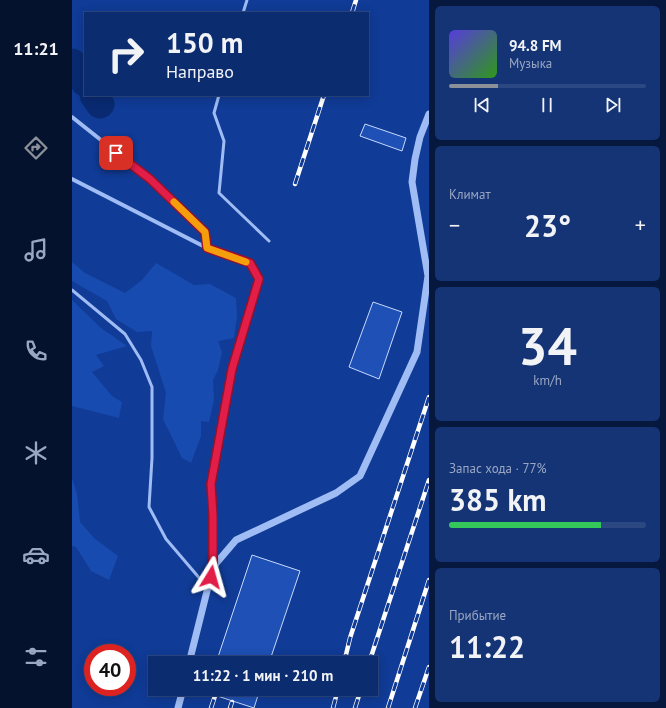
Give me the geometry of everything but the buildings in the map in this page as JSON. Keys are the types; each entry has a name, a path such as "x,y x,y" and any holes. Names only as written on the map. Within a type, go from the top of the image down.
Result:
{"street":[{"path":"213,567 236,540 336,494 360,476 417,352 428,276 412,182 420,137 429,114"},
{"path":"72,118 150,179 205,232 207,248"},
{"path":"72,179 207,248 250,263 259,279 232,369 211,484 213,516 213,567 191,656"},
{"path":"178,708 181,696"}],"lane":[{"path":"243,12 247,0"},
{"path":"219,96 214,113 224,141 219,193 269,241"},
{"path":"72,290 125,334 141,360 152,387 152,458 149,507 166,539 208,588"}],"shaded area":[{"path":"72,262 85,273 125,293 142,280 156,263 194,285 210,284 236,298 237,317 234,338 218,341 222,352 218,370 213,380 214,400 209,422 201,421 201,436 191,463 182,458 163,419 166,393 151,346 152,331 137,332 116,319 107,301 72,281"},
{"path":"72,300 101,328 127,346 96,355 104,366 92,372 112,396 122,402 119,418 72,406"},
{"path":"72,478 77,494 80,522 95,539 118,556 109,580 91,571 76,547 72,546"}],"waterway":[{"path":"72,63 84,81"},
{"path":"95,96 100,104"}],"railway":[{"path":"352,12 356,0"},
{"path":"295,184 324,96"},
{"path":"346,656 350,638 429,397"},
{"path":"371,656 429,480"},
{"path":"388,708 429,580"},
{"path":"415,708 429,667"},
{"path":"211,708 215,696"},
{"path":"333,708 336,696"},
{"path":"355,708 359,696"},
{"path":"230,708 232,702"}],"slow traffic":[{"path":"174,202 205,232 207,248 246,262"}],"route":[{"path":"116,153 150,179 205,232 207,248 250,263 259,279 232,369 211,484 213,516 213,567 211,577"}]}
